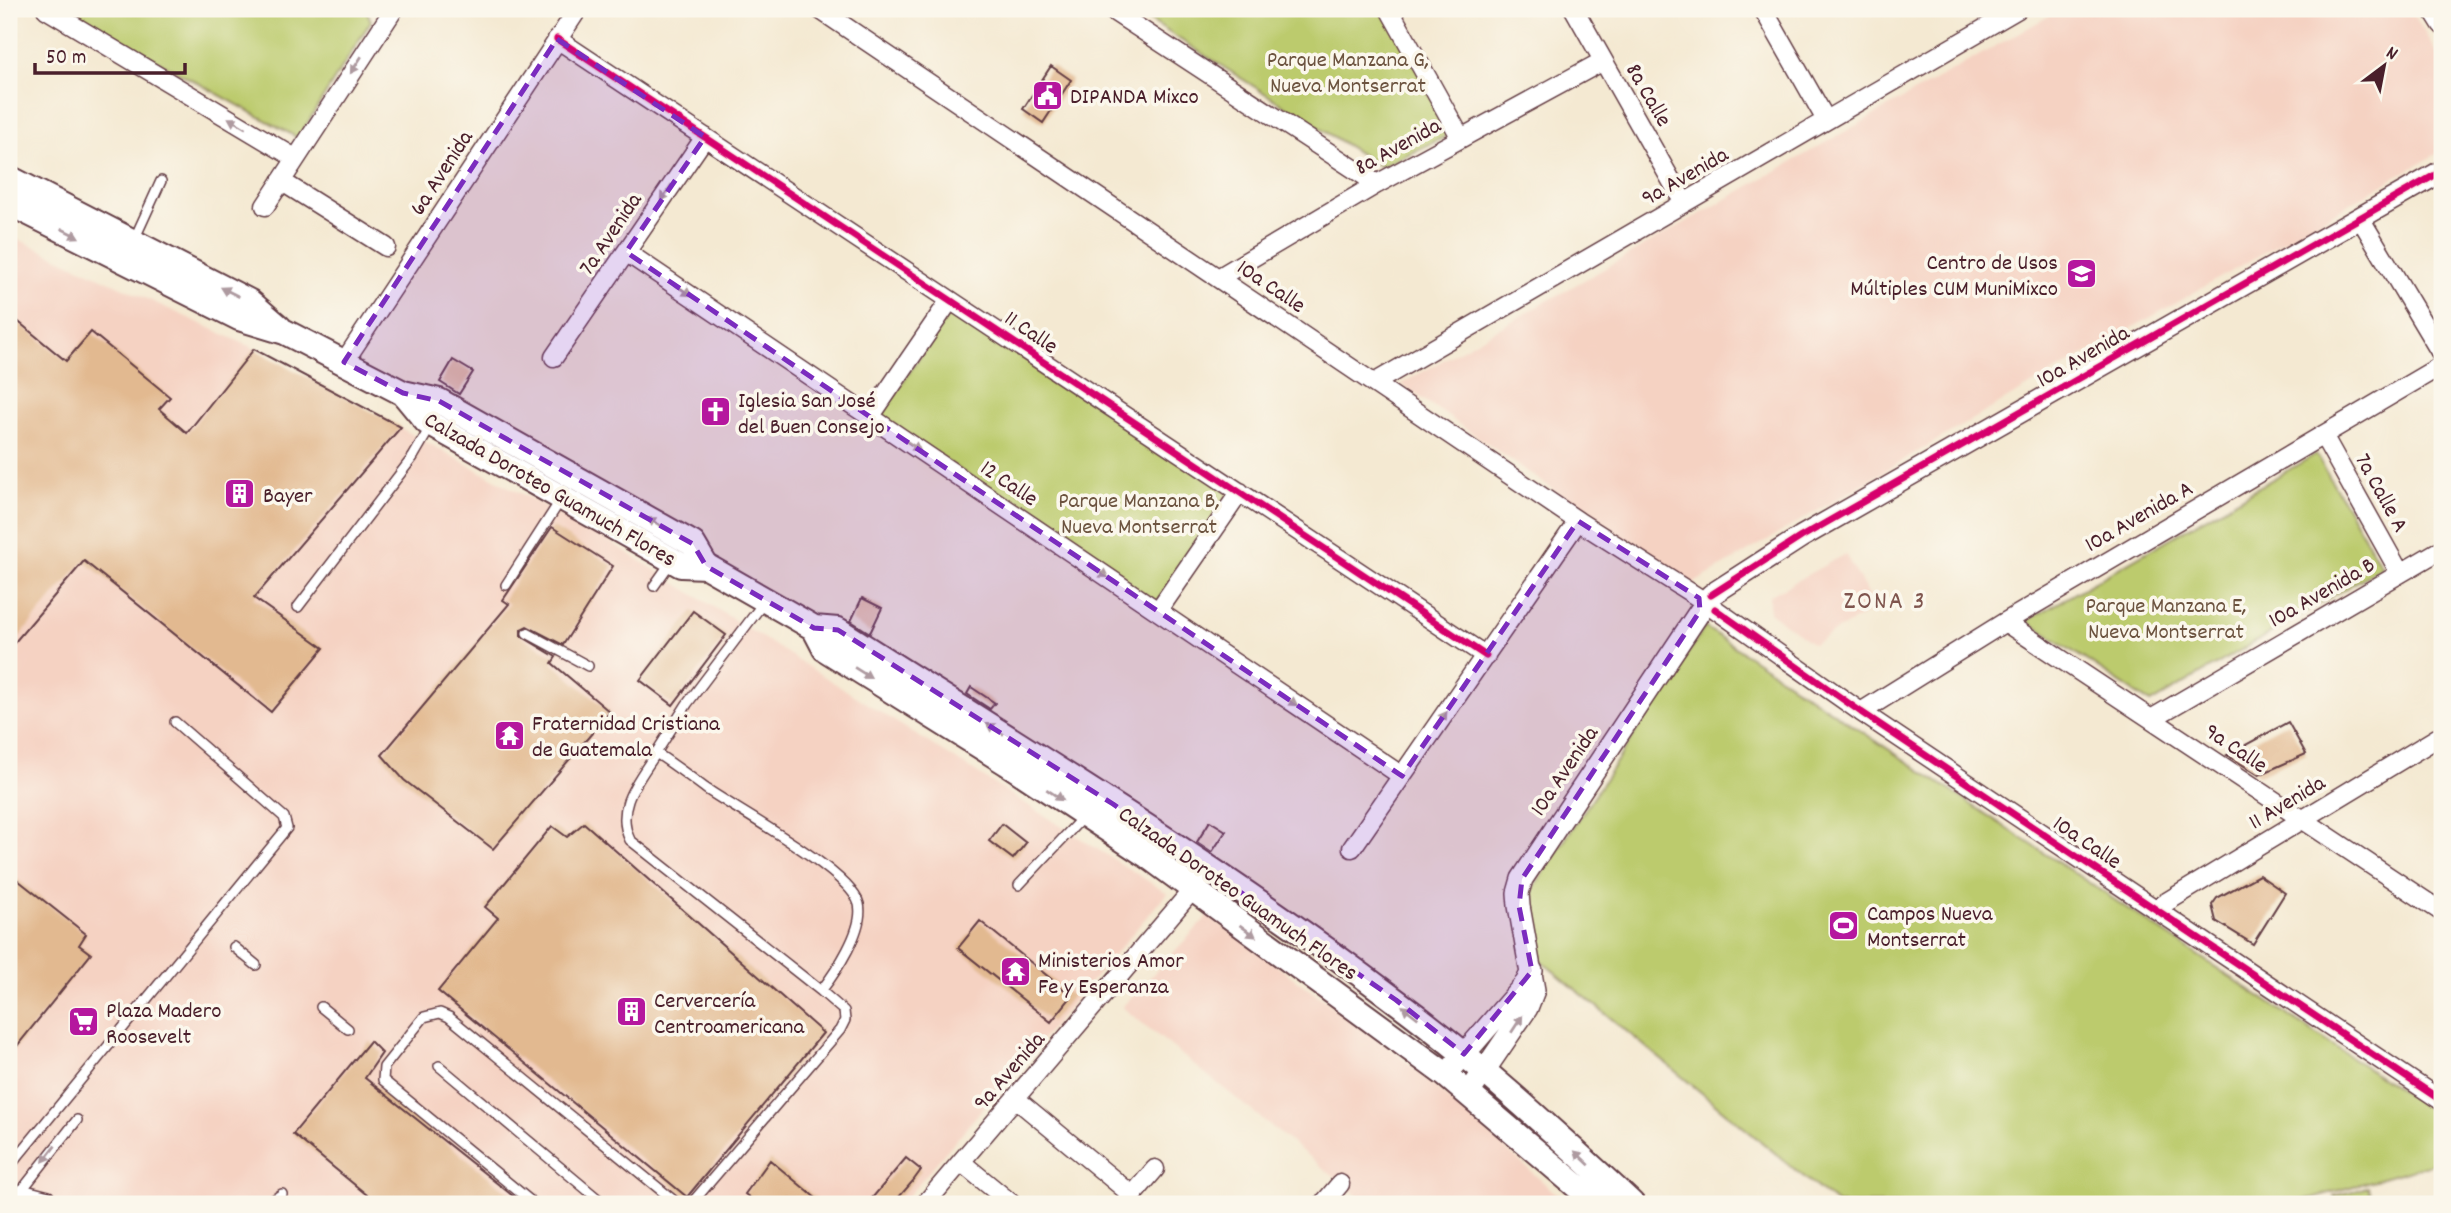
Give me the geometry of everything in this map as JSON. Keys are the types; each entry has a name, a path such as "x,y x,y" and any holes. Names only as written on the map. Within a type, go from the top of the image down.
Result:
{"main road":[{"name":"Calzada Doroteo Guamuch Flores","path":"9,178 250,302 285,332"},
{"name":"Calzada Doroteo Guamuch Flores","path":"9,203 239,318 285,332 403,393 439,401 693,544 706,566"},
{"name":"Calzada Doroteo Guamuch Flores","path":"403,393 432,424 681,565 706,566 814,628 838,630 1113,804 1396,1000 1486,1072 1632,1204"},
{"name":"Calzada Doroteo Guamuch Flores","path":"814,628 825,649 1086,815 1446,1074 1598,1204"}],"street":[{"path":"46,9 295,158"},
{"path":"375,9 382,26"},
{"path":"265,206 394,9"},
{"name":"6a Avenida","path":"344,362 578,9"},
{"path":"825,13 850,9"},
{"path":"1110,9 1377,184"},
{"path":"1389,9 1461,138"},
{"name":"8a Calle","path":"1574,9 1684,203"},
{"path":"1763,9 1826,120"},
{"name":"9a Avenida","path":"1374,383 2018,9"},
{"path":"2432,9 2442,25"},
{"name":"10a Calle","path":"825,13 1578,522 1708,603 1861,712 2442,1101"},
{"name":"11 Calle","path":"557,39 1486,656"},
{"name":"8a Avenida","path":"1218,278 1377,184 1603,61"},
{"name":"7a Avenida","path":"554,357 705,137"},
{"name":"10a Avenida","path":"1469,1093 1486,1072 1535,990 1519,906 1518,893 1522,878 1708,603 1742,574 1801,537 2442,172"},
{"path":"281,181 386,247"},
{"path":"2360,218 2442,355"},
{"name":"12 Calle","path":"626,252 1402,776"},
{"path":"870,417 950,300"},
{"name":"10a Avenida A","path":"1861,712 2005,622 2442,365"},
{"name":"7a Calle A","path":"2323,435 2400,573"},
{"path":"1158,611 1240,492"},
{"path":"1352,848 1578,522"},
{"name":"10a Avenida B","path":"2151,719 2442,549"},
{"name":"9a Calle","path":"2005,622 2442,912"},
{"name":"11 Avenida","path":"2155,909 2442,735"},
{"name":"9a Avenida","path":"925,1204 1209,870"},
{"path":"1446,1074 1532,971"},
{"path":"1016,1099 1128,1200 1155,1169"},
{"path":"961,1162 1012,1204"},
{"path":"1323,1204 1340,1184"}],"lane":[{"path":"133,242 161,181"},
{"path":"298,607 413,457 432,424"},
{"path":"506,585 562,497"},
{"path":"654,586 672,560"},
{"path":"691,1204 845,1020 845,1011 630,840 624,828 627,802 656,753 687,704 765,600"},
{"path":"527,634 588,666"},
{"path":"9,1167 287,828 284,817 175,722"},
{"path":"656,753 783,837 846,885 859,904 857,922 842,965 821,992"},
{"path":"1019,885 1086,815"},
{"path":"234,947 256,965"},
{"path":"321,1007 348,1029"},
{"path":"534,1204 383,1080 384,1067 424,1017 440,1013 449,1017 678,1204"},
{"path":"439,1066 604,1204"},
{"path":"11,1204 77,1120"},
{"path":"22,1189 49,1196"},
{"path":"268,1204 282,1194"}],"highlighted area":[{"path":"557,39 705,137 626,252 1402,776 1578,521 1699,598 1700,611 1522,879 1519,906 1532,971 1464,1054 1396,1000 1113,804 838,630 814,628 706,566 693,544 556,465 439,401 403,393 344,362"}],"shaded area":[{"path":"2061,9 2410,9 2442,61 2442,151 2009,398 1691,585 1401,384"},
{"path":"9,235 249,346 609,541 1167,893 901,1204 9,1204"},
{"path":"1845,554 1876,608 1813,644 1769,612 1769,596"},
{"path":"1208,916 1393,1050 1568,1204 1368,1204 1122,1007"}],"green space":[{"path":"63,9 366,9 371,21 298,138"},
{"name":"Parque Manzana G, Nueva Montserrat","path":"1132,9 1383,9 1455,132 1381,167"},
{"name":"Parque Manzana B, Nueva Montserrat","path":"952,309 1232,494 1157,604 880,416"},
{"name":"Parque Manzana E, Nueva Montserrat","path":"2316,454 2382,567 2151,703 2027,621"},
{"name":"Campos Nueva Montserrat","path":"1705,627 2442,1118 2442,1161 2291,1204 1837,1204 1540,960 1532,890"},
{"path":"2368,1187 2373,1204 2337,1204 2334,1196"}],"building":[{"name":"DIPANDA Mixco","path":"1051,66 1071,80 1043,123 1023,109"},
{"name":"Bayer","path":"9,314 66,361 91,332 170,397 159,409 187,433 254,349 401,427 254,598 324,648 271,712 84,561 9,649"},
{"path":"453,360 473,372 459,394 440,382"},
{"path":"552,527 613,566 563,645 527,626 521,629 521,636 556,657 552,663 610,712 493,849 404,780 382,755 509,604 503,600"},
{"path":"862,598 882,608 870,633 851,621"},
{"path":"693,611 726,635 673,705 640,680"},
{"path":"971,687 995,703 990,709 967,694"},
{"path":"2288,722 2306,754 2259,775 2227,755"},
{"path":"1210,821 1226,831 1212,852 1197,842"},
{"name":"Cervercería Centroamericana","path":"584,823 823,1033 687,1197 438,991 498,918 485,907 552,826 567,837"},
{"path":"1002,824 1026,843 1013,859 989,841"},
{"path":"9,873 86,934 79,945 91,954 9,1056"},
{"path":"2259,875 2285,893 2253,944 2216,921 2212,905 2217,898"},
{"name":"Ministerios Amor Fe y Esperanza","path":"980,921 1072,996 1051,1022 958,948"},
{"path":"370,1041 382,1053 365,1078 523,1204 378,1204 293,1134"},
{"path":"906,1158 921,1170 913,1181 893,1204 867,1204"},
{"path":"770,1160 823,1204 758,1204 745,1194"}],"cycle path":[{"path":"557,39 1486,656"},
{"path":"1711,595 1801,537 2442,171"},
{"path":"1715,609 1861,712 2442,1101"}],"place":[{"name":"DIPANDA Mixco","path":"1047,95"},
{"name":"Centro de Usos Múltiples CUM MuniMixco","path":"2081,274"},
{"name":"Iglesia San José del Buen Consejo","path":"715,412"},
{"name":"Bayer","path":"240,494"},
{"name":"Fraternidad Cristiana de Guatemala","path":"509,735"},
{"name":"Campos Nueva Montserrat","path":"1844,925"},
{"name":"Ministerios Amor Fe y Esperanza","path":"1015,972"},
{"name":"Cervercería Centroamericana","path":"631,1012"},
{"name":"Plaza Madero Roosevelt","path":"83,1022"}],"district":[{"name":"ZONA 3","path":"1885,599"}]}
